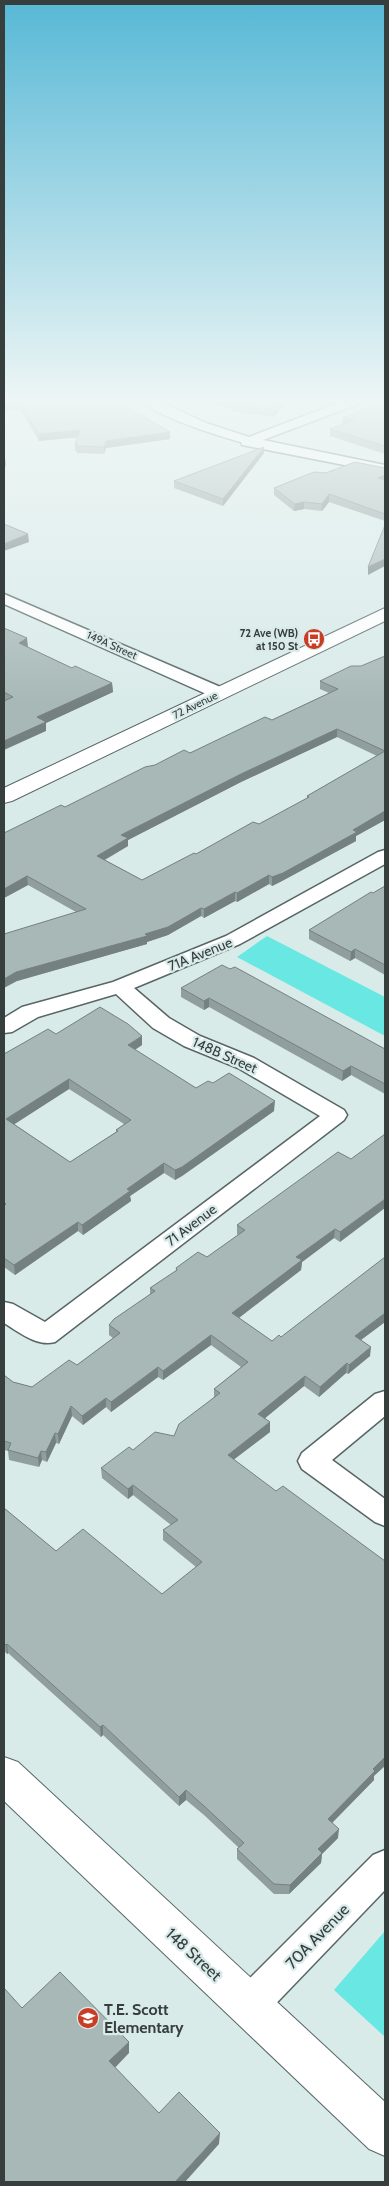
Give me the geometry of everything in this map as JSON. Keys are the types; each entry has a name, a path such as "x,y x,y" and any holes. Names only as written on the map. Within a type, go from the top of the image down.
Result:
{"main road":[{"name":"72 Avenue","path":"4,796 385,614"},
{"name":"148 Street","path":"4,1775 385,2133"}],"street":[{"name":"149A Street","path":"4,598 219,693"},
{"name":"71A Avenue","path":"4,1027 30,1012 120,986 234,940 385,856"},
{"name":"148B Street","path":"120,986 162,1023 192,1041 246,1063 336,1115"},
{"name":"71 Avenue","path":"4,1311 46,1335 336,1115"},
{"path":"385,1401 312,1461 385,1514"},
{"name":"70A Avenue","path":"249,2005 385,1866"}],"shaded area":[{"path":"267,936 385,997 385,1036 237,957"},
{"path":"385,1931 385,2037 334,1990"}],"building":[{"path":"290,500 325,500 322,504 304,502 295,504"},
{"path":"346,500 385,500 385,514"},
{"path":"4,524 28,534 4,544"},
{"path":"385,525 385,559 368,567"},
{"path":"4,628 27,638 19,643 72,668 75,666 112,683 37,717 46,722 4,741 4,701 13,697 4,692"},
{"path":"385,656 385,751 385,811 353,830 357,832 283,873 272,877 269,875 237,893 235,892 204,909 201,908 168,927 145,934 147,936 16,972 4,979 4,934 86,909 27,876 4,889 4,833 61,805 65,807 145,767 155,765 184,750 190,753 265,717 272,720 338,689 320,681 351,666 361,666","holes":["337,729 385,751 307,796 309,797 259,824 253,822 196,854 194,853 142,880 97,856 128,838 121,835 241,774"]},
{"path":"385,886 385,965 355,949 351,952 309,930 371,892 373,893"},
{"path":"222,965 230,969 235,967 385,1049 385,1084 351,1066 343,1071 209,998 204,1001 181,988"},
{"path":"100,1007 128,1024 142,1036 128,1045 196,1088 208,1081 213,1083 229,1073 275,1101 182,1167 175,1170 164,1163 127,1189 130,1191 82,1225 78,1222 14,1265 4,1258 4,1206 6,1204 4,1202 4,1054 48,1029 56,1034","holes":["69,1079 131,1120 116,1130 118,1131 70,1162 6,1119"]},
{"path":"385,1134 385,1199 340,1232 335,1229 296,1257 302,1260 232,1313 272,1341 279,1335 281,1337 385,1257 385,1313 355,1336 371,1347 349,1365 347,1363 320,1387 305,1376 258,1414 270,1422 228,1455 276,1491 283,1486 385,1561 385,1757 373,1769 375,1771 328,1819 339,1829 318,1849 322,1853 290,1885 274,1884 237,1849 244,1843 204,1806 186,1790 179,1797 103,1725 100,1727 4,1643 4,1508 56,1551 83,1529 162,1594 202,1562 163,1530 178,1520 133,1485 128,1489 101,1468 129,1447 133,1450 155,1432 174,1436 179,1424 220,1393 214,1389 248,1362 211,1335 163,1371 158,1367 111,1402 106,1398 82,1416 71,1406 58,1434 55,1433 46,1452 41,1451 38,1458 8,1450 11,1443 4,1441 4,1375 13,1382 32,1387 69,1360 77,1365 120,1333 109,1325 114,1319 155,1291 150,1288 177,1270 176,1268 198,1252 207,1257 245,1230 237,1225 338,1152 351,1159"},
{"path":"60,1972 129,2042 109,2061 159,2113 179,2092 220,2133 175,2182 4,2182 4,1988 22,2008"}],"place":[{"name":"72 Ave (WB) at 150 St","path":"314,639"},
{"name":"T.E. Scott Elementary","path":"88,2018"}]}
